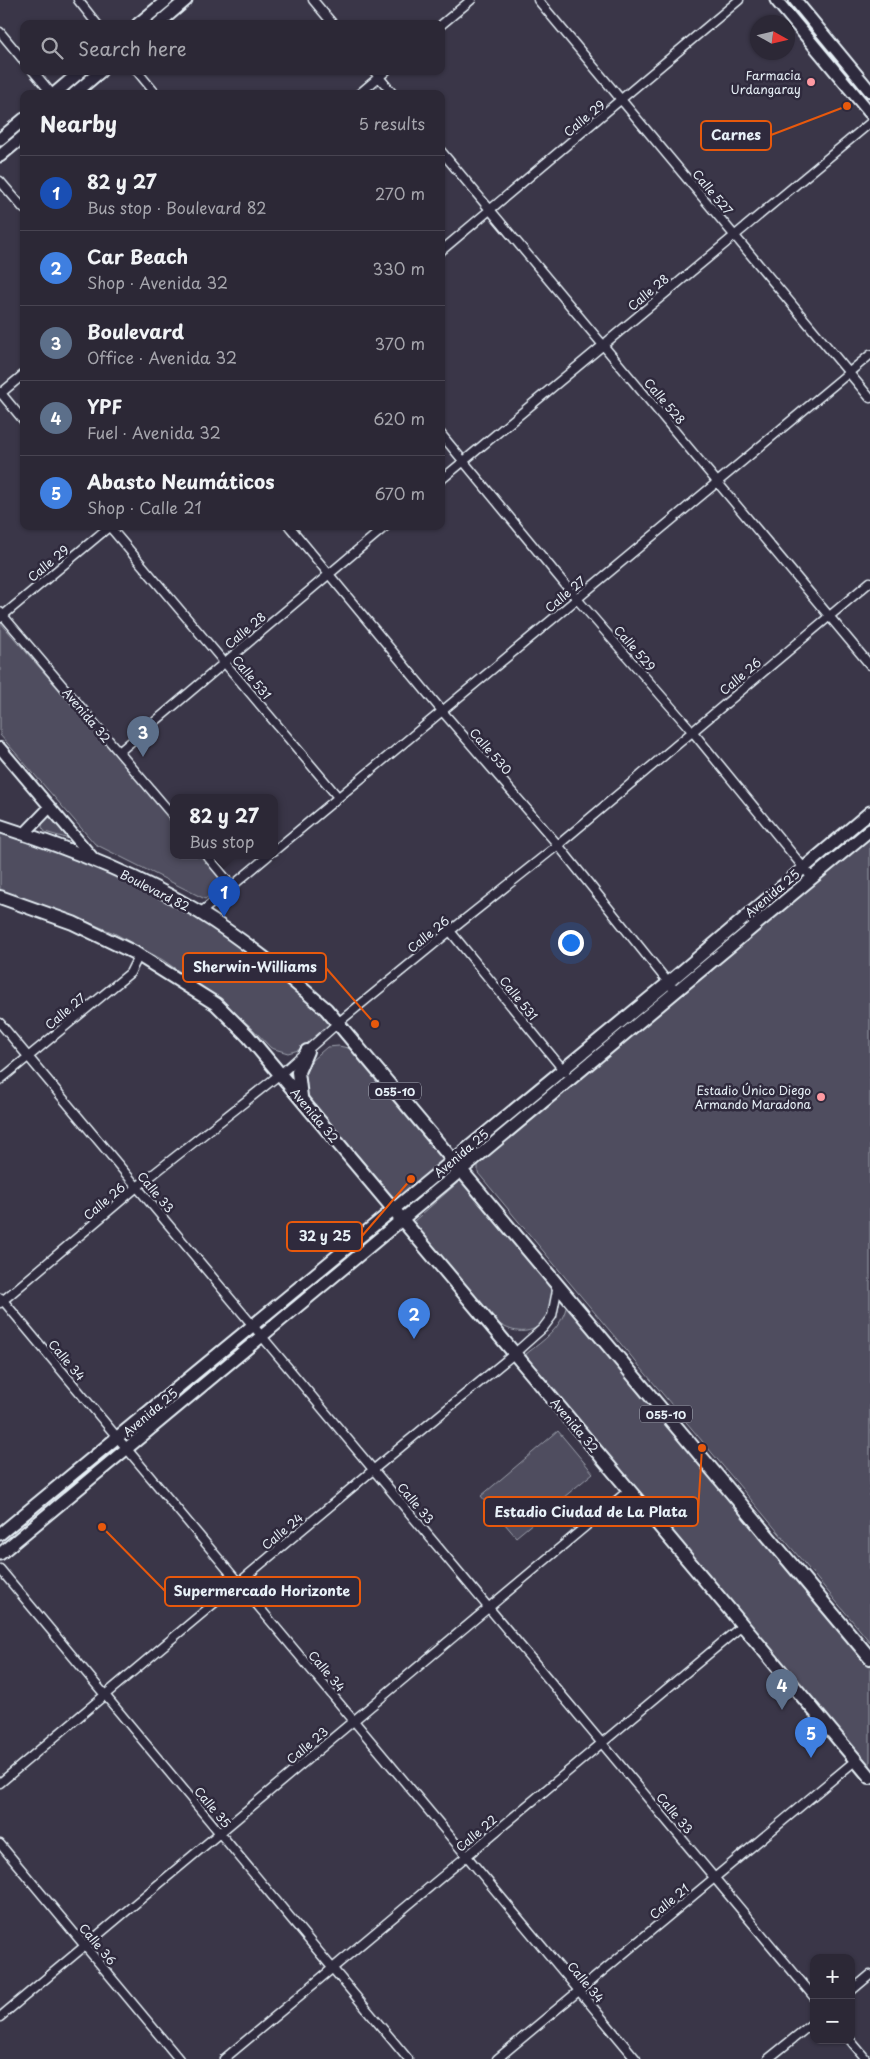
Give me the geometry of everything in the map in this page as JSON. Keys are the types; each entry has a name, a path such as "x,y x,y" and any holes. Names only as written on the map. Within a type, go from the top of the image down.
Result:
{"highway":[{"name":"Boulevard 82","path":"0,826 93,858 143,882 200,913 292,979 339,1022"},
{"path":"0,897 73,923 139,955 216,1004 248,1036 281,1074"},
{"name":"055-10","path":"339,1022 461,1171 558,1284 870,1658"},
{"path":"301,1097 298,1072 307,1051"},
{"name":"Avenida 32","path":"281,1074 870,1777"}],"main road":[{"path":"143,20 167,0"},
{"path":"163,20 186,0"},
{"path":"776,0 870,113"},
{"path":"795,0 870,91"},
{"path":"58,90 76,75"},
{"path":"79,90 96,75"},
{"path":"0,139 20,122"},
{"path":"0,156 20,139"},
{"name":"Avenida 25","path":"0,1554 403,1221 570,1080 804,867 870,812"},
{"name":"Avenida 25","path":"0,1534 563,1070 812,878 870,830"}],"street":[{"path":"78,0 94,20"},
{"path":"313,0 330,20"},
{"path":"445,22 471,0"},
{"name":"Calle 527","path":"538,0 870,398"},
{"name":"Calle 29","path":"445,248 739,0"},
{"path":"0,32 20,56"},
{"path":"36,75 50,90"},
{"path":"140,75 153,90"},
{"path":"362,90 375,75"},
{"path":"377,75 390,90"},
{"name":"Calle 28","path":"445,477 870,123"},
{"name":"Calle 528","path":"445,157 870,665"},
{"path":"0,181 20,204"},
{"name":"Calle 27","path":"278,848 870,355"},
{"path":"20,377 0,393 20,416"},
{"name":"Calle 529","path":"445,439 577,598 692,731 812,878"},
{"name":"Calle 29","path":"1,615 104,530"},
{"name":"Calle 531","path":"112,530 226,662 338,797"},
{"name":"Calle 530","path":"292,530 442,711 558,845 672,986"},
{"name":"Calle 28","path":"119,752 381,530"},
{"name":"Calle 26","path":"1,1300 138,1187 281,1074 339,1022 558,845 870,582"},
{"name":"Avenida 32","path":"1,615 170,812"},
{"path":"0,748 93,858"},
{"path":"24,834 50,807"},
{"path":"210,859 232,886"},
{"path":"200,913 264,859"},
{"name":"Calle 531","path":"450,931 570,1080"},
{"name":"Calle 27","path":"0,1080 130,972 139,955"},
{"name":"Calle 33","path":"0,1023 810,1992"},
{"name":"Calle 24","path":"0,1783 543,1328 552,1316 558,1284"},
{"name":"Calle 34","path":"1,1300 636,2059"},
{"name":"Calle 23","path":"0,2017 629,1490"},
{"name":"Calle 35","path":"0,1569 408,2059"},
{"name":"Calle 22","path":"224,2059 743,1625"},
{"name":"Calle 21","path":"497,2059 856,1760"},
{"name":"Calle 36","path":"0,1844 179,2059"},
{"path":"855,1988 870,1975"},
{"path":"768,2059 810,2025"},
{"path":"853,2044 866,2059"}],"shaded area":[{"path":"0,622 170,817 170,859 206,859 219,874 222,886 205,899 95,844 0,735"},
{"path":"50,815 54,816 73,840 45,832 42,827 43,818"},
{"path":"0,830 107,871 193,915 241,948 333,1022 302,1049 288,1053 271,1048 224,1003 163,960 114,933 69,914 0,892"},
{"path":"870,837 870,1642 478,1173 478,1164"},
{"path":"339,1046 352,1049 447,1158 396,1200 310,1099 304,1085 306,1072 312,1060 327,1047"},
{"path":"463,1178 550,1282 551,1307 547,1317 532,1330 510,1329 498,1323 413,1222"},
{"path":"567,1305 569,1305 870,1664 870,1767 527,1357 526,1354 545,1339 561,1321"},
{"path":"558,1431 593,1473 516,1537 481,1496"}],"place":[{"name":"Farmacia Urdangaray","path":"811,82"},
{"name":"Carnes","path":"847,106"},
{"name":"Boulevard","path":"143,757"},
{"name":"82 y 27","path":"224,917"},
{"name":"Sherwin-Williams","path":"375,1024"},
{"name":"Estadio Único Diego Armando Maradona","path":"821,1097"},
{"name":"32 y 25","path":"411,1179"},
{"name":"Car Beach","path":"414,1339"},
{"name":"Estadio Ciudad de La Plata","path":"702,1448"},
{"name":"Supermercado Horizonte","path":"102,1527"},
{"name":"YPF","path":"782,1710"},
{"name":"Abasto Neumáticos","path":"811,1758"}]}
